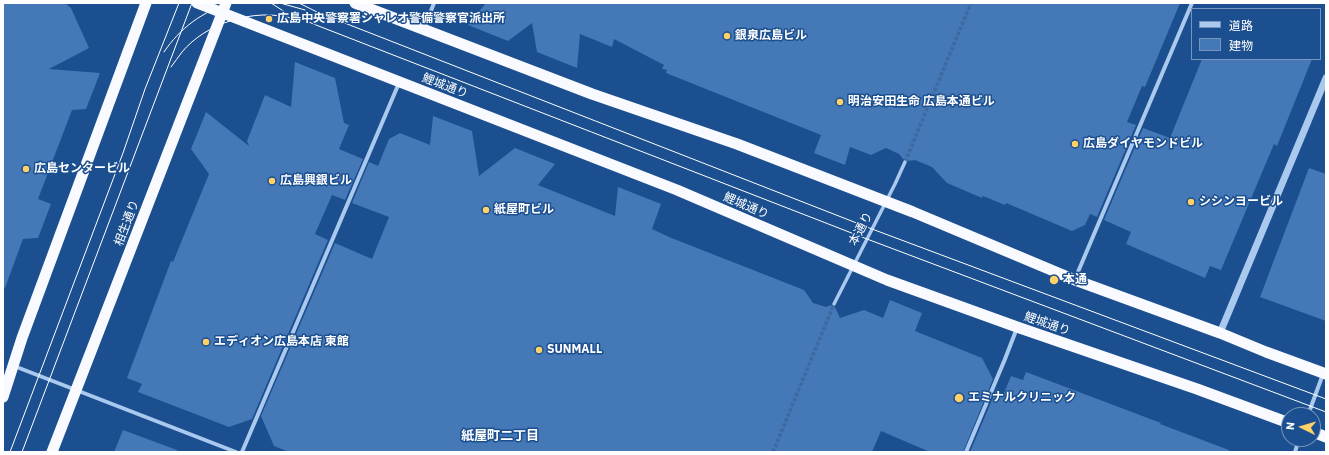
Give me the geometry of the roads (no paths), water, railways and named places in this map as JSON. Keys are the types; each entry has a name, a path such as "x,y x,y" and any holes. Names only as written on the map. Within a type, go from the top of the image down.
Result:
{"highway":[{"path":"3,397 22,338 146,3"},
{"name":"鯉城通り","path":"197,3 224,8 399,82 677,190 887,280 1017,327 1204,391 1281,420"},
{"path":"354,3 592,94 737,144 913,212 1075,280 1220,333 1325,374"},
{"name":"相生通り","path":"52,452 224,8"}],"street":[{"path":"424,29 434,3"},
{"path":"1075,280 1192,3"},
{"path":"1220,333 1326,78"},
{"path":"242,452 399,82"},
{"name":"本通り","path":"834,304 905,162"},
{"path":"966,452 1017,327"},
{"path":"13,366 236,452"},
{"path":"1311,407 1325,374"}],"tunnel":[{"path":"905,162 971,3"},
{"path":"773,452 834,304"}],"tram line":[{"path":"10,452 123,153 145,89 179,3"},
{"path":"22,452 192,3"},
{"path":"164,52 177,35 193,22 211,11 231,3"},
{"path":"271,3 285,12 316,25 867,239 1326,412"},
{"path":"280,3 305,10"},
{"path":"299,3 319,13 872,229 1326,399"},
{"path":"171,67 182,52 192,42 217,26 232,20 262,15 277,15 291,18"}],"place":[{"name":"広島中央警察署シャレオ警備警察官派出所","path":"269,19"},
{"name":"銀泉広島ビル","path":"727,36"},
{"name":"明治安田生命 広島本通ビル","path":"840,102"},
{"name":"広島ダイヤモンドビル","path":"1075,144"},
{"name":"広島センタービル","path":"26,169"},
{"name":"広島興銀ビル","path":"272,181"},
{"name":"シシンヨービル","path":"1191,202"},
{"name":"紙屋町ビル","path":"486,210"},
{"name":"本通","path":"1054,280"},
{"name":"エディオン広島本店 東館","path":"206,342"},
{"name":"SUNMALL","path":"539,350"},
{"name":"エミナルクリニック","path":"959,398"}],"district":[{"name":"紙屋町二丁目","path":"500,436"}]}
